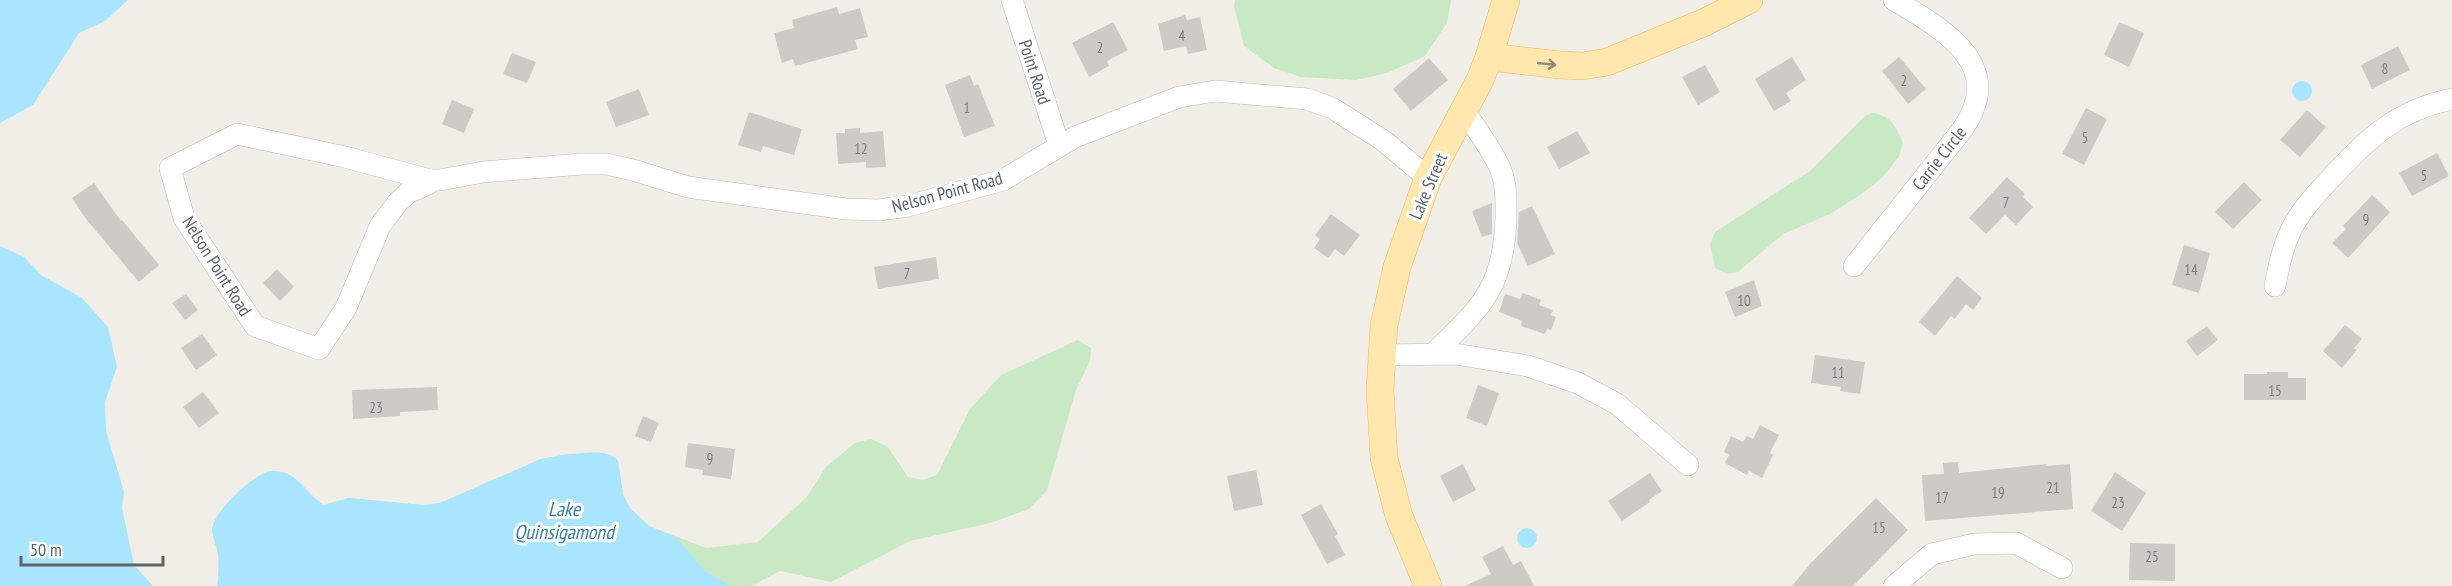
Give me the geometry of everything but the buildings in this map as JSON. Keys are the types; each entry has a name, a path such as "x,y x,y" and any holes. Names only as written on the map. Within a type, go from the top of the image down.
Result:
{"main road":[{"name":"Lake Street","path":"1428,586 1405,533 1386,468 1381,424 1381,355 1391,288 1428,177 1489,57 1506,0"},
{"path":"1489,57 1583,66 1607,62 1703,23 1749,0"}],"street":[{"name":"Point Road","path":"1012,0 1059,145"},
{"name":"Carrie Circle","path":"1854,266 1962,130 1971,116 1976,96 1974,69 1966,53 1942,31 1894,0"},
{"name":"Nelson Point Road","path":"430,180 428,184 408,193 398,202 380,226 346,308 319,349 255,326 184,218 170,168 237,134 345,157 430,180 483,172 606,164 688,187 846,209 879,210 926,202 1003,180 1059,145 1179,97 1215,91 1307,99 1332,108 1384,141 1428,177"},
{"path":"2275,286 2287,238 2297,218 2363,143 2400,117 2418,108 2452,99"},
{"path":"1433,354 1478,309 1494,284 1501,262 1506,187 1500,168 1464,110"},
{"path":"1381,355 1455,354 1528,366 1578,382 1617,404 1688,465"},
{"path":"1894,586 1932,554 1974,544 2016,543 2062,568"}],"green space":[{"path":"1235,0 1451,0 1447,23 1425,56 1387,73 1356,80 1301,77 1274,68 1244,46 1234,6"},
{"path":"1872,113 1888,119 1903,143 1899,156 1883,177 1830,214 1783,234 1738,272 1727,274 1715,268 1710,244 1715,232 1810,171 1865,116"},
{"path":"1078,340 1091,348 1090,361 1076,390 1047,490 1029,509 990,523 910,541 831,582 780,571 751,586 217,586 219,562 212,531 218,515 243,488 260,475 272,471 290,475 324,505 348,498 423,505 440,503 541,459 569,454 608,454 618,461 623,495 630,508 649,526 706,548 758,542 806,498 826,467 855,443 871,439 888,447 908,477 922,480 937,475 970,409 1001,375"}],"water":[{"path":"0,0 128,0 105,21 79,33 33,105 0,123"},
{"path":"2298,81 2306,81 2312,87 2312,95 2306,101 2298,101 2292,95 2292,87"},
{"path":"0,246 24,257 41,275 82,298 108,327 117,367 105,402 106,431 124,492 122,508 134,565 153,586 0,586"},
{"name":"Lake Quinsigamond","path":"602,453 614,457 618,461 623,495 630,508 649,526 677,538 705,571 731,586 217,586 219,562 212,531 214,524 225,506 243,488 267,472 278,471 290,475 324,505 348,498 423,505 440,503 541,459 569,454"},
{"path":"1523,528 1531,528 1537,534 1537,542 1531,548 1523,548 1517,542 1517,534"}]}
